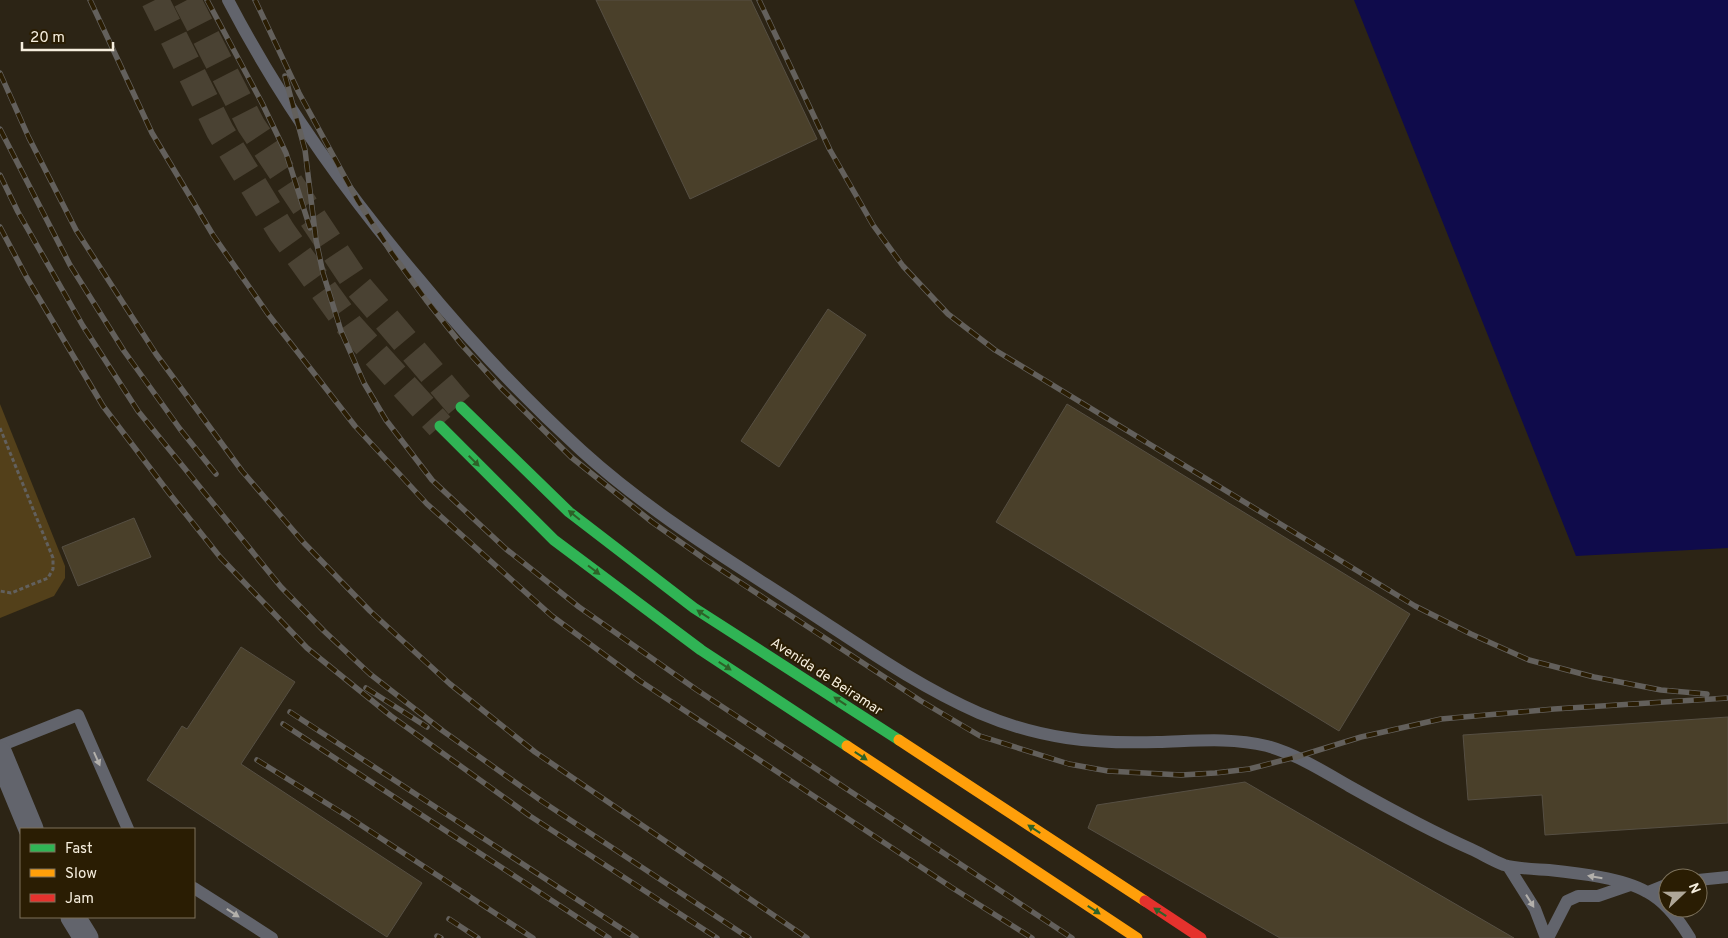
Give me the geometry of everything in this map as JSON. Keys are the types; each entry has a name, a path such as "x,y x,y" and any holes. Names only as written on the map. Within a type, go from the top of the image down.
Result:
{"main road":[{"name":"Avenida de Beiramar","path":"461,407 569,512 694,608 842,702 1201,938"},
{"path":"440,426 554,540 693,644 1137,938"}],"street":[{"path":"0,754 31,828"},
{"path":"74,918 86,938"}],"lane":[{"path":"228,0 243,29 297,118 376,228 459,328 511,382 583,452 636,496 698,540 919,682 977,712 1023,730 1062,739 1106,743 1209,739 1238,741 1270,747 1296,757 1422,827 1508,866 1566,872 1611,880 1648,892 1678,917 1690,938"},
{"path":"0,746 78,715 128,828"},
{"path":"1508,866 1535,909 1547,938"},
{"path":"1708,879 1728,877"},
{"path":"1547,938 1567,902 1578,896 1598,896 1630,885"},
{"path":"1648,892 1658,888"},
{"path":"195,889 272,938"}],"path":[{"path":"0,428 53,558 53,568 48,578 11,593 0,591"}],"shaded area":[{"path":"1354,0 1728,0 1728,548 1576,556"},
{"path":"0,404 65,566 65,578 54,596 0,618"}],"building":[{"path":"596,0 751,0 817,139 690,199"},
{"path":"828,309 866,335 779,467 741,441"},
{"path":"1067,404 1410,614 1339,731 996,522"},
{"path":"134,518 151,557 78,586 62,547"},
{"path":"241,647 295,682 241,764 422,883 387,937 147,780 182,726 187,729"},
{"path":"1728,717 1728,823 1545,835 1542,795 1468,800 1463,735"},
{"path":"1245,782 1514,938 1280,938 1088,828 1097,805"}],"tunnel":[{"path":"155,0 220,131 282,232 349,325 440,426"},
{"path":"187,0 251,125 358,286 461,407"}],"railway":[{"path":"90,0 152,133 213,235 268,314 355,426 427,504 552,616 640,681 951,887 1032,938"},
{"path":"207,0 262,103 286,153 310,228"},
{"path":"255,0 299,93 358,201 391,252 426,300 461,344 500,387 571,457 652,522 706,560 921,701 980,736 1069,764 1108,771 1181,775 1249,769 1361,737 1441,719 1554,709 1728,698"},
{"path":"759,0 830,150 873,225 903,266 948,314 995,350 1415,606 1471,634 1529,660 1594,677 1661,690 1707,694"},
{"path":"0,73 29,138 76,230 156,354 242,471 304,543 370,611 450,684 535,752 807,938"},
{"path":"285,76 305,150 316,240 323,273 341,331 364,383 386,420 432,480 506,549 579,607 697,690 1072,938"},
{"path":"0,129 70,265 124,351 180,429 216,474"},
{"path":"0,175 18,212 83,326 138,411 281,587 324,631 370,674 443,731 543,802 749,938"},
{"path":"0,227 27,278 103,406 220,557 307,648 391,716 530,816 717,938"},
{"path":"366,688 427,727"},
{"path":"290,712 636,938"},
{"path":"283,724 609,938"},
{"path":"257,760 347,816 533,938"},
{"path":"449,919 478,938"},
{"path":"437,936 441,938"}],"traffic: fast":[{"path":"461,407 569,512 694,608 899,740"},
{"path":"440,426 554,540 701,650 847,746"}],"traffic: slow":[{"path":"899,740 1145,901"},
{"path":"847,746 1137,938"}],"traffic: jam":[{"path":"1145,901 1201,938"}]}
